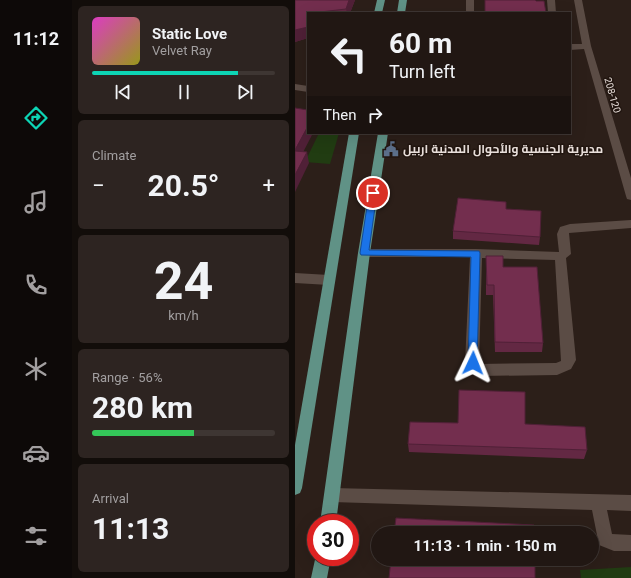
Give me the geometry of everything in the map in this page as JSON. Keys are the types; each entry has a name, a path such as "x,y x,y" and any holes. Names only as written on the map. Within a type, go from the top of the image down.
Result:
{"main road":[{"path":"378,12 381,0"},
{"path":"401,12 403,0"},
{"path":"295,488 354,134"},
{"path":"330,514 364,253 383,134"},
{"path":"319,578 321,566"}],"street":[{"path":"470,0 470,12"},
{"path":"551,0 552,12"},
{"name":"208-120","path":"578,0 587,46 631,196"},
{"path":"571,47 587,46"},
{"path":"295,87 307,89"},
{"path":"364,253 476,253 560,256 565,254 564,230 570,228 631,224"},
{"path":"476,253 473,363 475,369 479,370 557,369 566,365 569,360 560,256"},
{"path":"295,278 329,280"},
{"path":"333,495 631,503"},
{"path":"598,502 605,539 614,543 631,543"}],"green space":[{"path":"319,134 339,134 330,164 305,162"},
{"path":"631,567 631,578 581,578 580,570"}],"building":[{"path":"295,0 349,0 346,9 307,12 307,27 295,30"},
{"path":"485,0 535,0 544,1 546,12 485,12"},
{"path":"295,108 307,110 307,128 295,150"},
{"path":"295,151 307,152 295,175"},
{"path":"458,198 506,202 506,209 541,211 540,237 453,231"},
{"path":"486,256 503,256 503,267 537,267 543,343 495,342 494,285 487,285"},
{"path":"459,390 525,392 525,424 585,427 587,450 408,444 410,422 458,423"},
{"path":"396,518 534,525 534,526 395,526"},
{"path":"390,566 535,566 535,578 389,578"}],"place":[{"name":"مديرية الجنسية والأحوال المدنية اربيل","path":"391,149"}],"route":[{"path":"373,193 364,253 476,253 473,363"}]}
